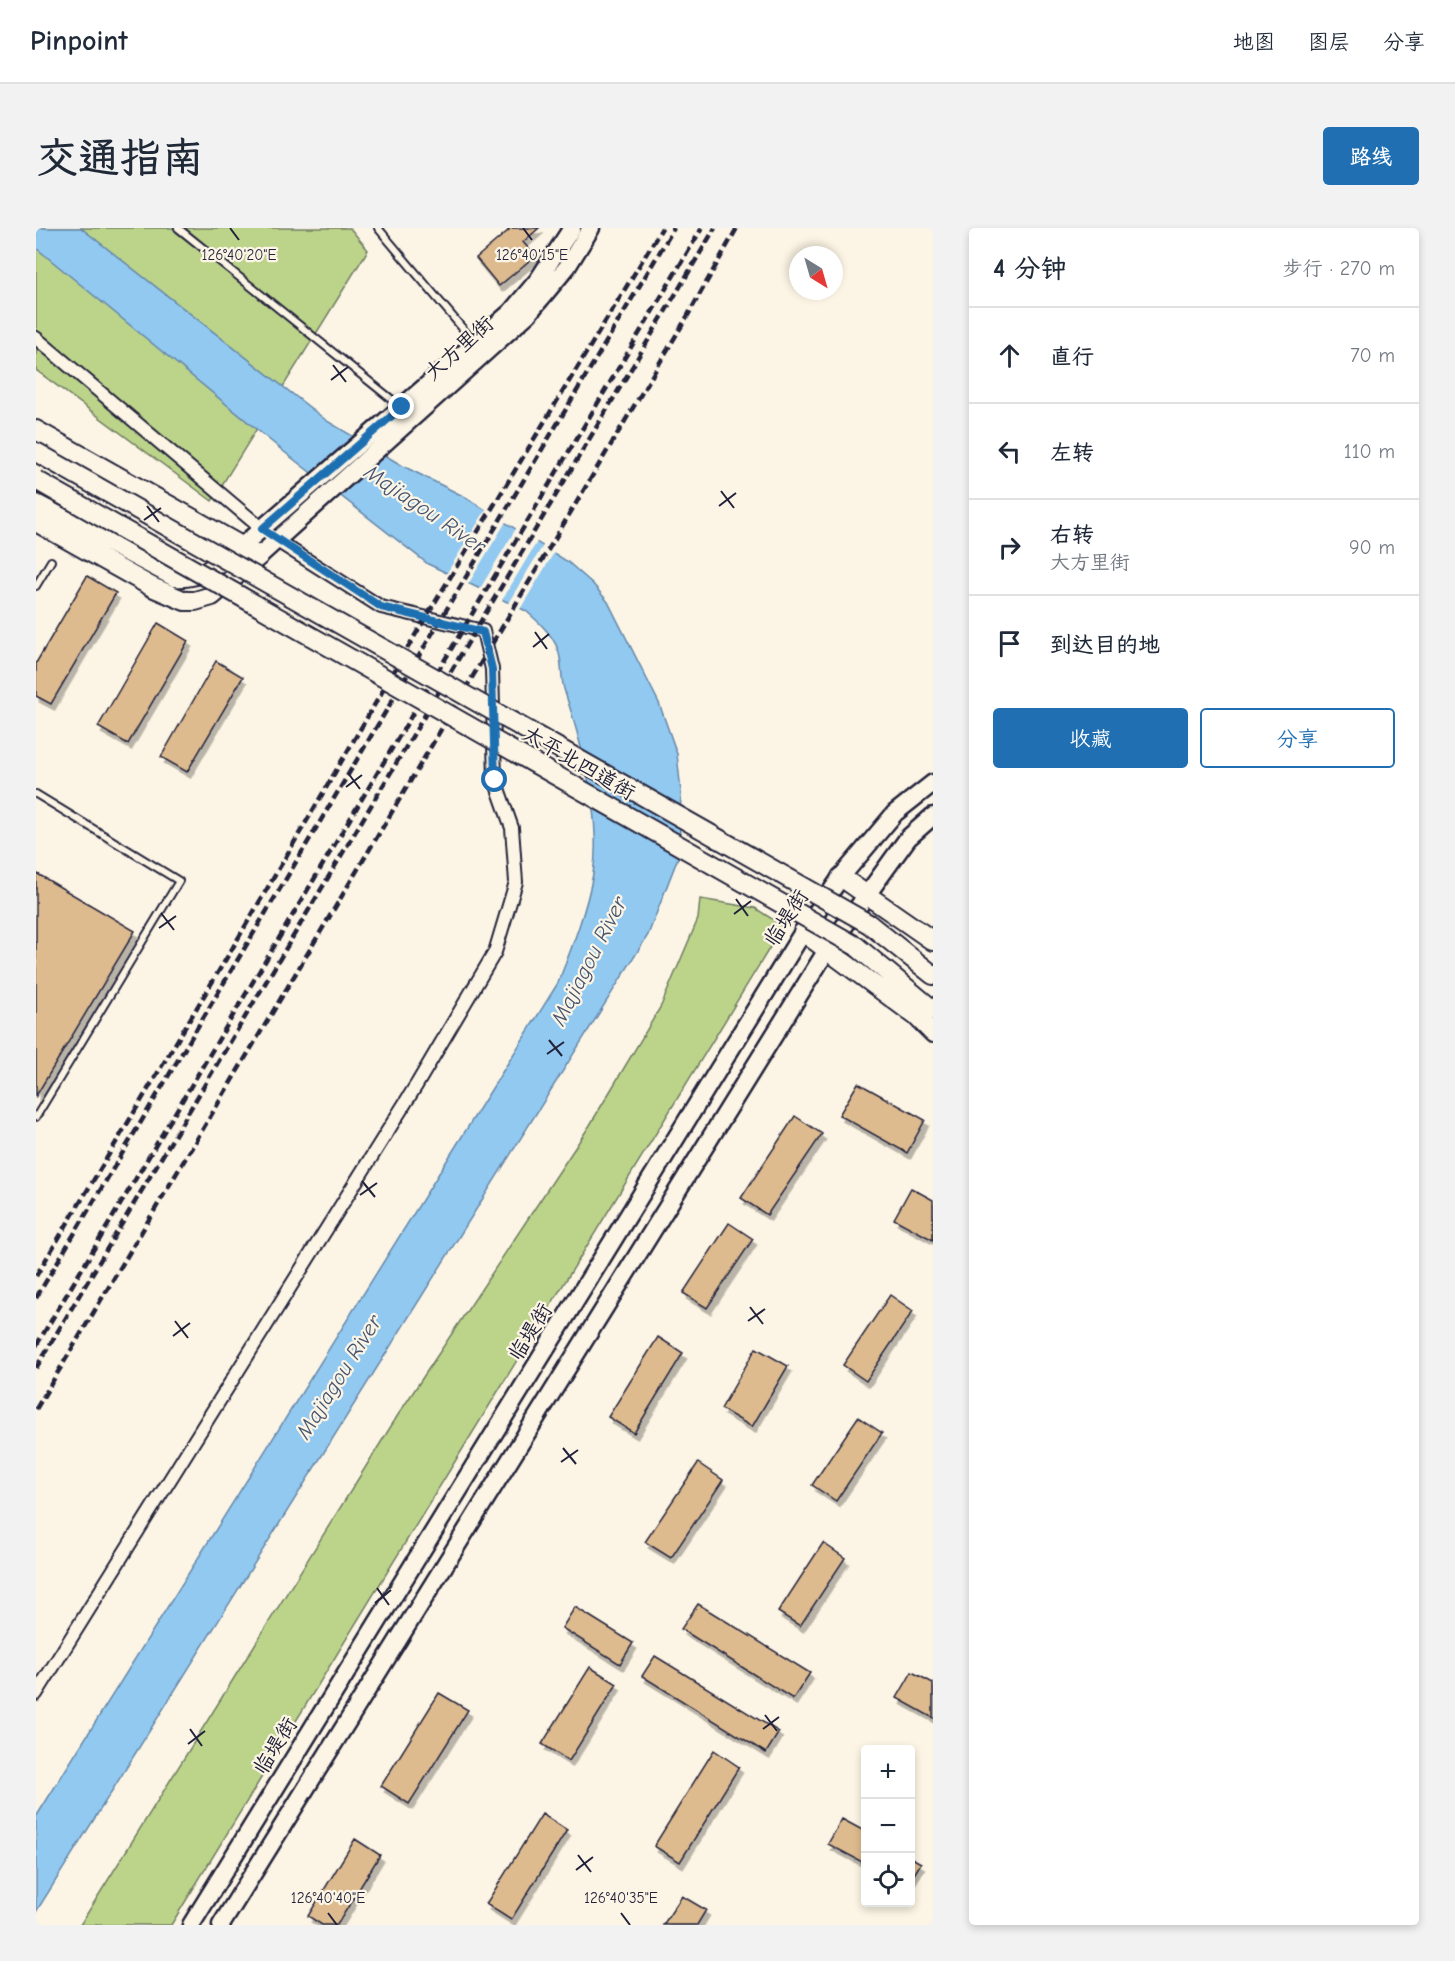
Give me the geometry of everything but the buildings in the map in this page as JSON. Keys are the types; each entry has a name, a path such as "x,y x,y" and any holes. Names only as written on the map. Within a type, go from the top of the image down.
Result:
{"main road":[{"path":"36,430 259,556 212,596 195,601 185,601 152,587 36,522"},
{"name":"太平北四道街","path":"36,452 869,924 933,975"},
{"name":"太平北四道街","path":"36,480 856,946 933,1010"},
{"path":"36,504 175,577 188,578 212,570 242,546"},
{"path":"841,877 933,941"},
{"path":"803,932 916,1016 933,1033"}],"street":[{"name":"大方里街","path":"259,556 314,507 475,343 524,299 572,228"},
{"name":"大方里街","path":"242,546 302,494 407,413 539,304 567,267 591,228"},
{"path":"36,338 277,541 381,607 483,632 492,669 495,780 512,828 516,882 495,952 417,1084 36,1694"},
{"name":"临堤街","path":"191,1925 803,932 841,877 896,813 933,783"},
{"path":"221,1925 827,950 908,838 933,816"}],"lane":[{"path":"178,228 407,413"},
{"path":"378,228 475,343"},
{"path":"36,586 51,561"},
{"path":"36,794 179,881 36,1117"}],"green space":[{"path":"36,228 350,228 368,250 212,501 36,370"},
{"path":"700,899 755,908 783,926 171,1925 80,1925 398,1415 590,1125 661,1006 698,919"}],"water":[{"name":"Majiagou River","path":"36,228 81,228 327,421 403,466 465,497 568,562 593,584 608,602 659,703 677,754 681,792 679,855 648,935 36,1912 36,1817 558,983 587,902 593,874 595,830 583,756 563,685 561,662 556,644 542,626 526,611 428,564 283,451 36,248"}],"pier":[{"path":"487,508 507,520 467,586 445,576"},
{"path":"517,527 538,540 501,602 478,592"},
{"path":"544,544 555,551 519,611 507,605"}],"railway":[{"path":"36,1276 229,954 417,632 662,228"},
{"path":"36,1298 674,228"},
{"path":"36,1346 702,228"},
{"path":"36,1368 715,228"},
{"path":"36,1409 687,317 737,228"}],"route":[{"path":"402,407 262,529 381,607 483,632 492,669 495,780"}]}
